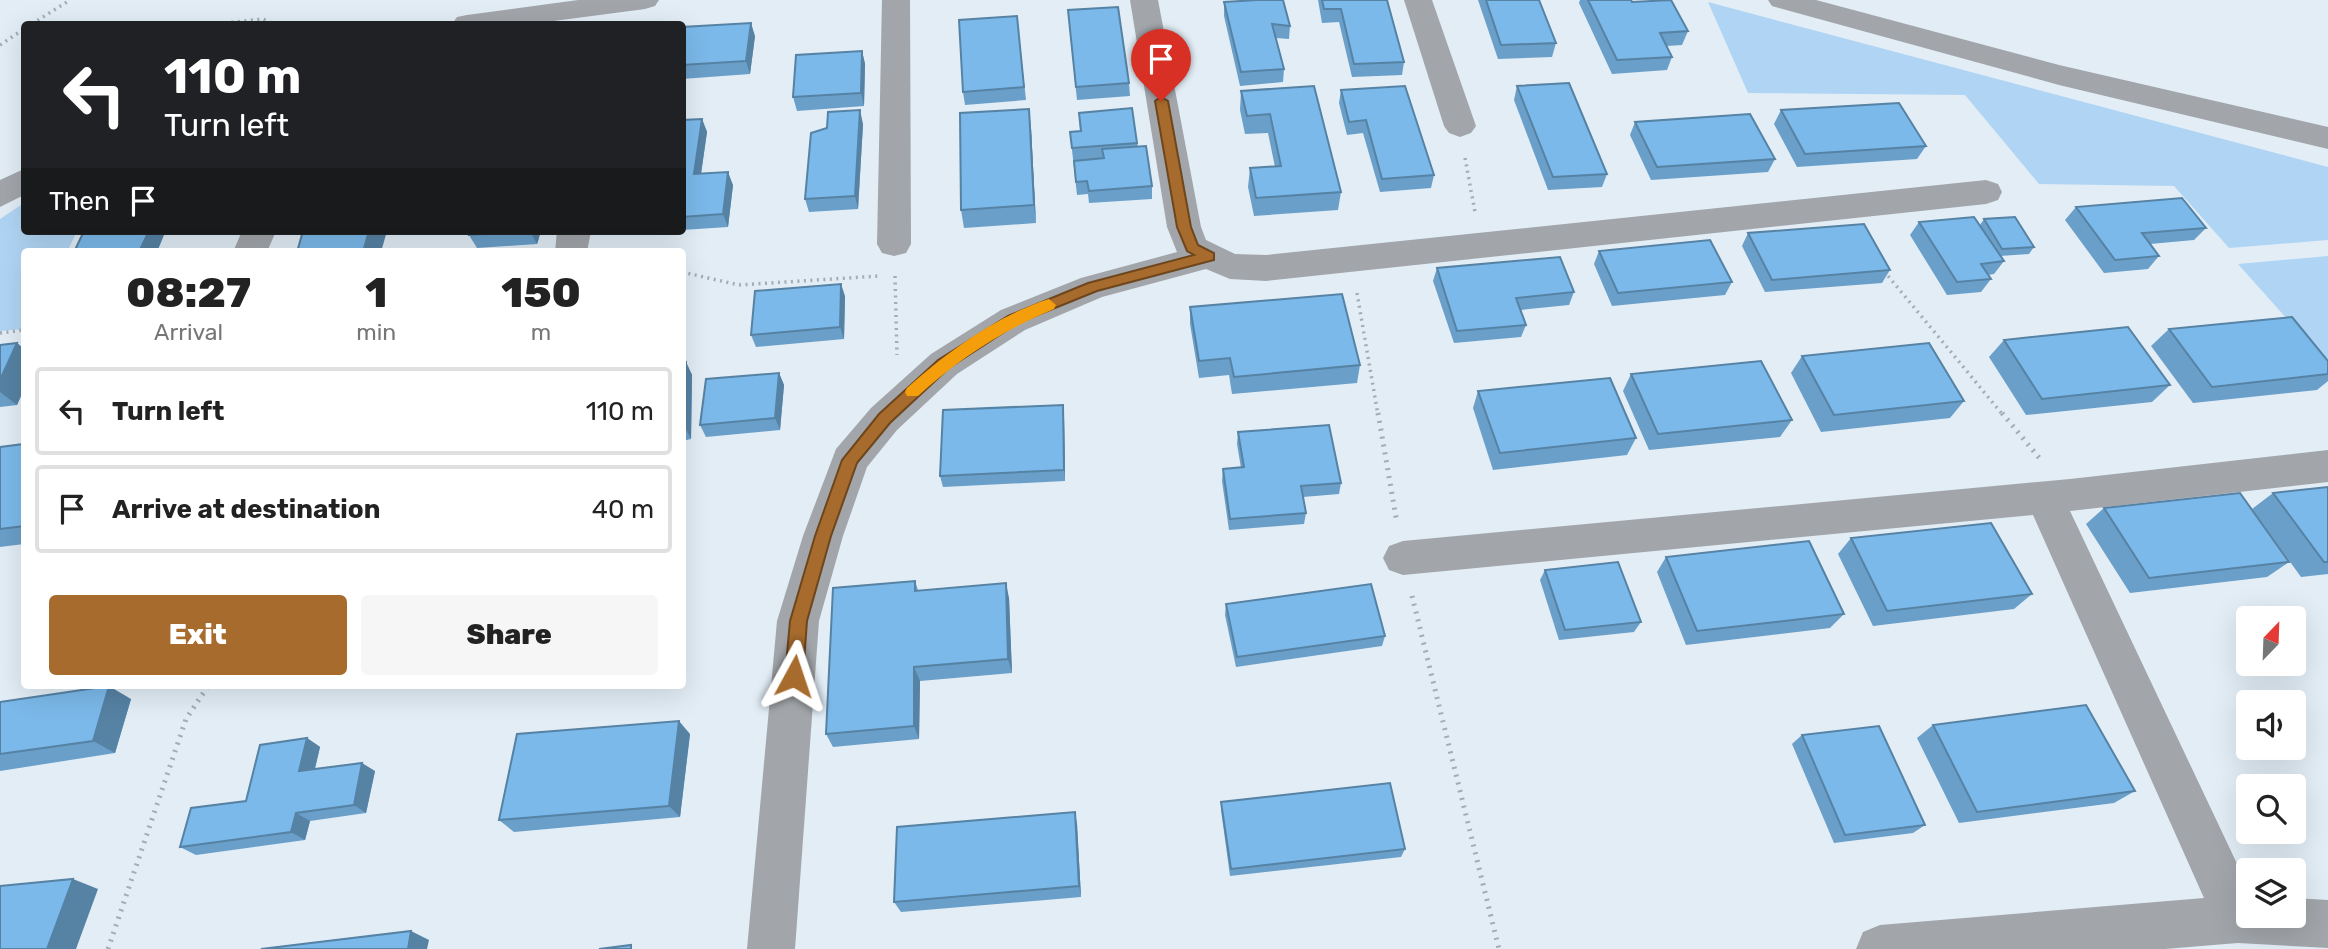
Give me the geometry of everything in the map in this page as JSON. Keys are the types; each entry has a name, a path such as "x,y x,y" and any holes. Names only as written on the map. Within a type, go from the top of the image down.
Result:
{"street":[{"path":"510,21 611,14 645,0"},
{"path":"894,244 896,0"},
{"path":"1144,0 1184,227 1192,248 1230,266 1266,268 1986,192"},
{"path":"1418,0 1460,126"},
{"path":"1782,0 2059,75 2328,138"},
{"path":"0,195 21,182"},
{"path":"771,949 798,621 823,536 850,460 898,405 944,364 1013,320 1093,287 1209,256"},
{"path":"1403,558 2057,496 2328,466"},
{"path":"2057,496 2236,914"},
{"path":"1880,949 2236,919"},
{"path":"2306,923 2328,924"}],"path":[{"path":"37,21 70,0"},
{"path":"244,21 267,21"},
{"path":"0,45 21,31"},
{"path":"1460,126 1481,245"},
{"path":"894,244 898,405"},
{"path":"1350,259 1371,361 1403,558 1499,949"},
{"path":"1876,261 2057,496"},
{"path":"686,273 739,285 895,275"},
{"path":"0,333 21,330"},
{"path":"108,949 186,719 206,689"}],"shaded area":[{"path":"1708,2 2328,167 2328,240 2229,248 2174,186 2039,184 1965,95 1748,93"},
{"path":"21,205 21,235 75,235 69,248 21,248 21,329 0,331 0,219"},
{"path":"2328,256 2328,365 2238,264"}],"building":[{"path":"1283,0 1290,26 1272,24 1284,69 1241,72 1224,2"},
{"path":"1322,0 1387,0 1404,62 1354,64 1341,9 1324,9"},
{"path":"1486,0 1539,0 1556,43 1501,45"},
{"path":"1588,0 1671,0 1688,31 1660,33 1672,57 1617,60"},
{"path":"1118,7 1129,83 1076,87 1068,10"},
{"path":"1017,16 1024,87 963,92 959,20"},
{"path":"751,23 746,61 686,65 686,27"},
{"path":"862,51 861,93 793,97 796,55"},
{"path":"1569,83 1607,174 1553,177 1517,86"},
{"path":"1314,86 1341,192 1256,198 1250,168 1281,166 1270,114 1247,116 1241,91"},
{"path":"1405,86 1434,175 1382,179 1366,120 1349,122 1341,90"},
{"path":"1899,103 1926,146 1805,154 1781,110"},
{"path":"1132,108 1137,143 1072,148 1070,132 1081,131 1079,113"},
{"path":"1029,109 1034,205 961,210 960,113"},
{"path":"860,110 855,196 805,199 811,133 827,128 828,112"},
{"path":"1750,114 1775,159 1657,167 1635,122"},
{"path":"702,119 694,174 728,172 723,214 686,217 686,120"},
{"path":"1146,146 1152,186 1089,191 1087,181 1076,182 1074,161 1104,158 1102,149"},
{"path":"2182,198 2206,228 2142,233 2159,256 2115,260 2076,207"},
{"path":"1974,217 2004,261 1981,264 1991,279 1957,282 1919,222"},
{"path":"2015,217 2034,247 2002,249 1984,219"},
{"path":"1864,224 1890,270 1772,280 1748,233"},
{"path":"82,235 147,235 141,248 76,248"},
{"path":"302,235 368,235 364,248 298,248"},
{"path":"1710,240 1732,282 1618,293 1599,251"},
{"path":"1560,257 1574,292 1516,298 1526,325 1457,331 1437,268"},
{"path":"841,284 840,327 751,335 755,291"},
{"path":"1342,294 1360,365 1234,377 1230,358 1199,361 1190,307"},
{"path":"2292,317 2328,361 2328,374 2212,387 2169,329"},
{"path":"2128,327 2170,385 2042,399 2004,340"},
{"path":"17,343 0,380 0,345"},
{"path":"1929,343 1964,401 1834,415 1802,356"},
{"path":"1761,361 1792,420 1658,434 1631,374"},
{"path":"779,373 775,418 700,425 706,379"},
{"path":"1610,378 1636,438 1500,453 1478,391"},
{"path":"1063,405 1064,470 940,476 943,410"},
{"path":"1329,425 1341,483 1301,486 1306,513 1230,519 1223,469 1244,467 1238,432"},
{"path":"21,444 21,526 0,529 0,447"},
{"path":"2328,487 2328,562 2324,562 2273,493"},
{"path":"2240,493 2289,562 2149,578 2104,508"},
{"path":"1991,523 2032,594 1887,611 1851,538"},
{"path":"1809,541 1844,614 1697,631 1666,557"},
{"path":"1618,562 1641,622 1565,630 1545,570"},
{"path":"915,581 915,591 1006,583 1008,659 914,667 914,726 826,734 833,588"},
{"path":"1371,584 1385,636 1237,657 1226,604"},
{"path":"89,689 108,689 93,741 0,754 0,702"},
{"path":"2086,705 2135,791 1977,812 1933,725"},
{"path":"679,721 669,806 499,820 517,734"},
{"path":"1879,726 1925,825 1845,835 1802,735"},
{"path":"307,738 299,771 362,763 354,805 296,813 291,832 180,847 191,808 246,801 260,745"},
{"path":"1390,783 1405,849 1231,869 1221,802"},
{"path":"1075,812 1079,886 894,902 897,827"},
{"path":"73,879 47,949 0,949 0,886"},
{"path":"411,931 408,949 261,949"},
{"path":"631,945 631,949 599,949"}],"slow traffic":[{"path":"913,392 944,364 1013,320 1049,305"}],"route":[{"path":"794,676 798,621 823,536 850,460 884,419 944,364 1013,320 1093,287 1209,256 1192,248 1184,227 1161,101"}]}
